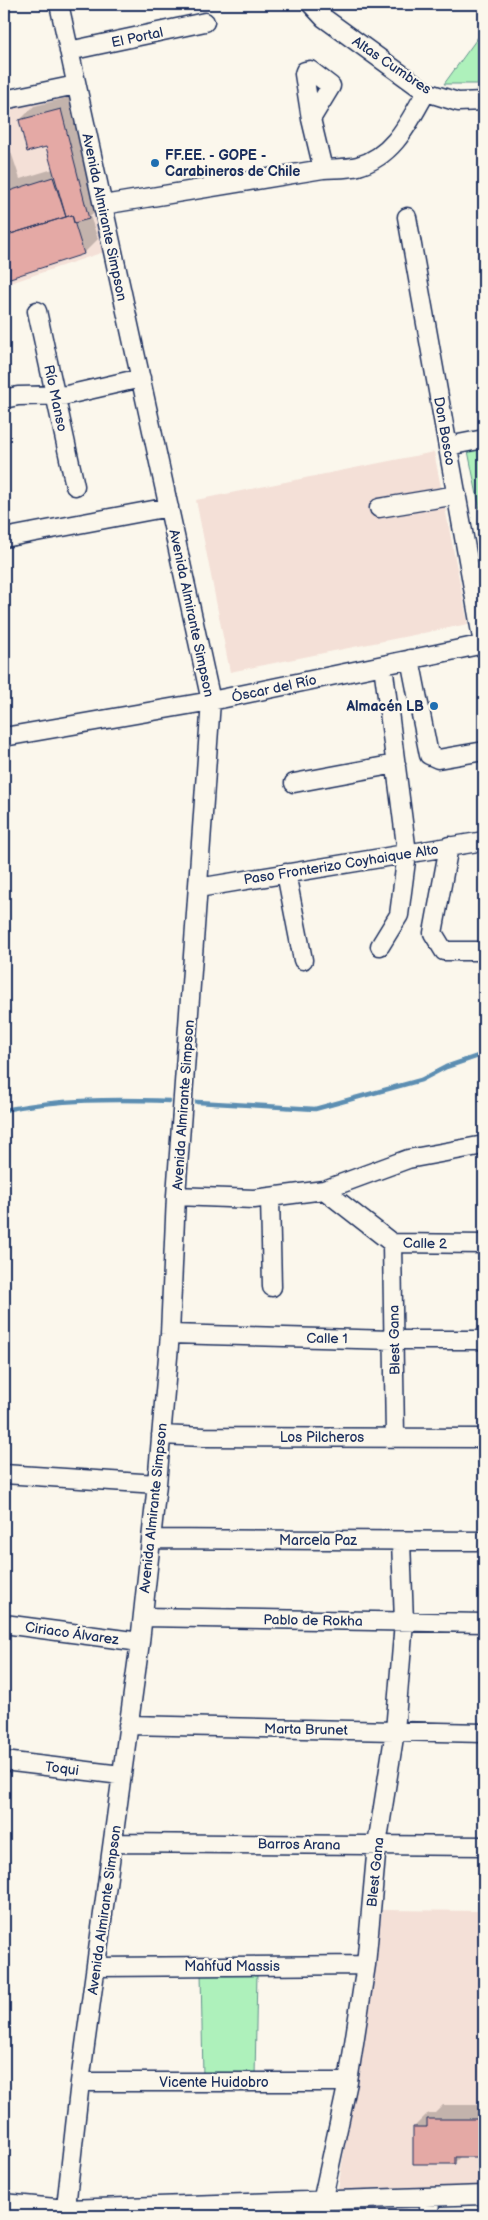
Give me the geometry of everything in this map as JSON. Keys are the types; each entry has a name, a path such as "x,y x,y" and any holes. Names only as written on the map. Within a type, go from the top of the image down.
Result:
{"street":[{"name":"Avenida Almirante Simpson","path":"59,4 211,701 176,1196 170,1334 152,1539 114,1843 80,2082 66,2212"},
{"name":"Altas Cumbres","path":"311,4 324,18 426,92 458,102 484,101"},
{"name":"El Portal","path":"69,51 205,22"},
{"path":"4,100 76,85"},
{"path":"103,205 323,168 357,166 382,155 404,132 426,92"},
{"path":"311,119 323,168"},
{"name":"Don Bosco","path":"407,217 483,644"},
{"name":"Río Manso","path":"37,311 75,486"},
{"path":"4,396 56,396 141,378"},
{"path":"448,446 484,439"},
{"path":"379,508 457,495"},
{"path":"4,538 169,506"},
{"name":"Óscar del Río","path":"4,736 211,701 483,644"},
{"path":"410,659 429,755 438,759 484,751"},
{"path":"380,946 399,916 407,853 383,665"},
{"path":"294,783 396,764"},
{"name":"Paso Fronterizo Coyhaique Alto","path":"198,888 484,841"},
{"path":"449,846 433,933 444,951 484,951"},
{"path":"286,873 303,960"},
{"path":"176,1196 254,1199 324,1190 408,1159 484,1145"},
{"name":"Calle 2","path":"324,1190 392,1243 484,1244"},
{"path":"270,1197 272,1287"},
{"name":"Blest Gana","path":"392,1243 395,1437"},
{"name":"Calle 1","path":"170,1334 393,1340 484,1340"},
{"name":"Los Pilcheros","path":"161,1435 204,1437 484,1438"},
{"path":"4,1474 157,1484"},
{"name":"Marcela Paz","path":"152,1539 484,1541"},
{"name":"Blest Gana","path":"320,2209 348,2082 366,1965 377,1845 395,1731 404,1622 401,1541"},
{"name":"Pablo de Rokha","path":"143,1617 484,1623"},
{"name":"Ciriaco Álvarez","path":"4,1624 140,1642"},
{"name":"Marta Brunet","path":"128,1725 484,1733"},
{"name":"Toqui","path":"4,1761 121,1775"},
{"name":"Barros Arana","path":"114,1843 484,1846"},
{"name":"Mahfud Massis","path":"97,1967 366,1965"},
{"name":"Vicente Huidobro","path":"80,2082 348,2082"},
{"path":"4,2203 66,2212 320,2209 431,2197 484,2196"},
{"path":"428,2216 431,2197"}],"shaded area":[{"path":"71,91 107,251 4,285 4,106"},
{"path":"434,452 468,624 230,672 196,500"},
{"path":"382,1910 484,1911 484,2194 337,2196"}],"green space":[{"path":"484,29 484,84 444,84"},
{"path":"484,444 484,529 467,446"},
{"path":"201,1972 257,1972 255,2078 203,2078"}],"building":[{"path":"61,109 89,219 74,223 72,215 66,217 46,147 27,152 19,120"},
{"path":"53,177 66,217 4,236 4,186 6,192"},
{"path":"72,215 84,254 4,280 4,236"},
{"path":"427,2119 484,2119 484,2157 455,2157 455,2164 413,2164 413,2127 427,2127"}],"waterway":[{"path":"197,1102 315,1109 421,1080 446,1067 484,1054"},
{"path":"4,1110 24,1106 86,1101 169,1101"}],"place":[{"name":"FF.EE. - GOPE - Carabineros de Chile","path":"155,163"},
{"name":"Almacén LB","path":"434,706"}]}
